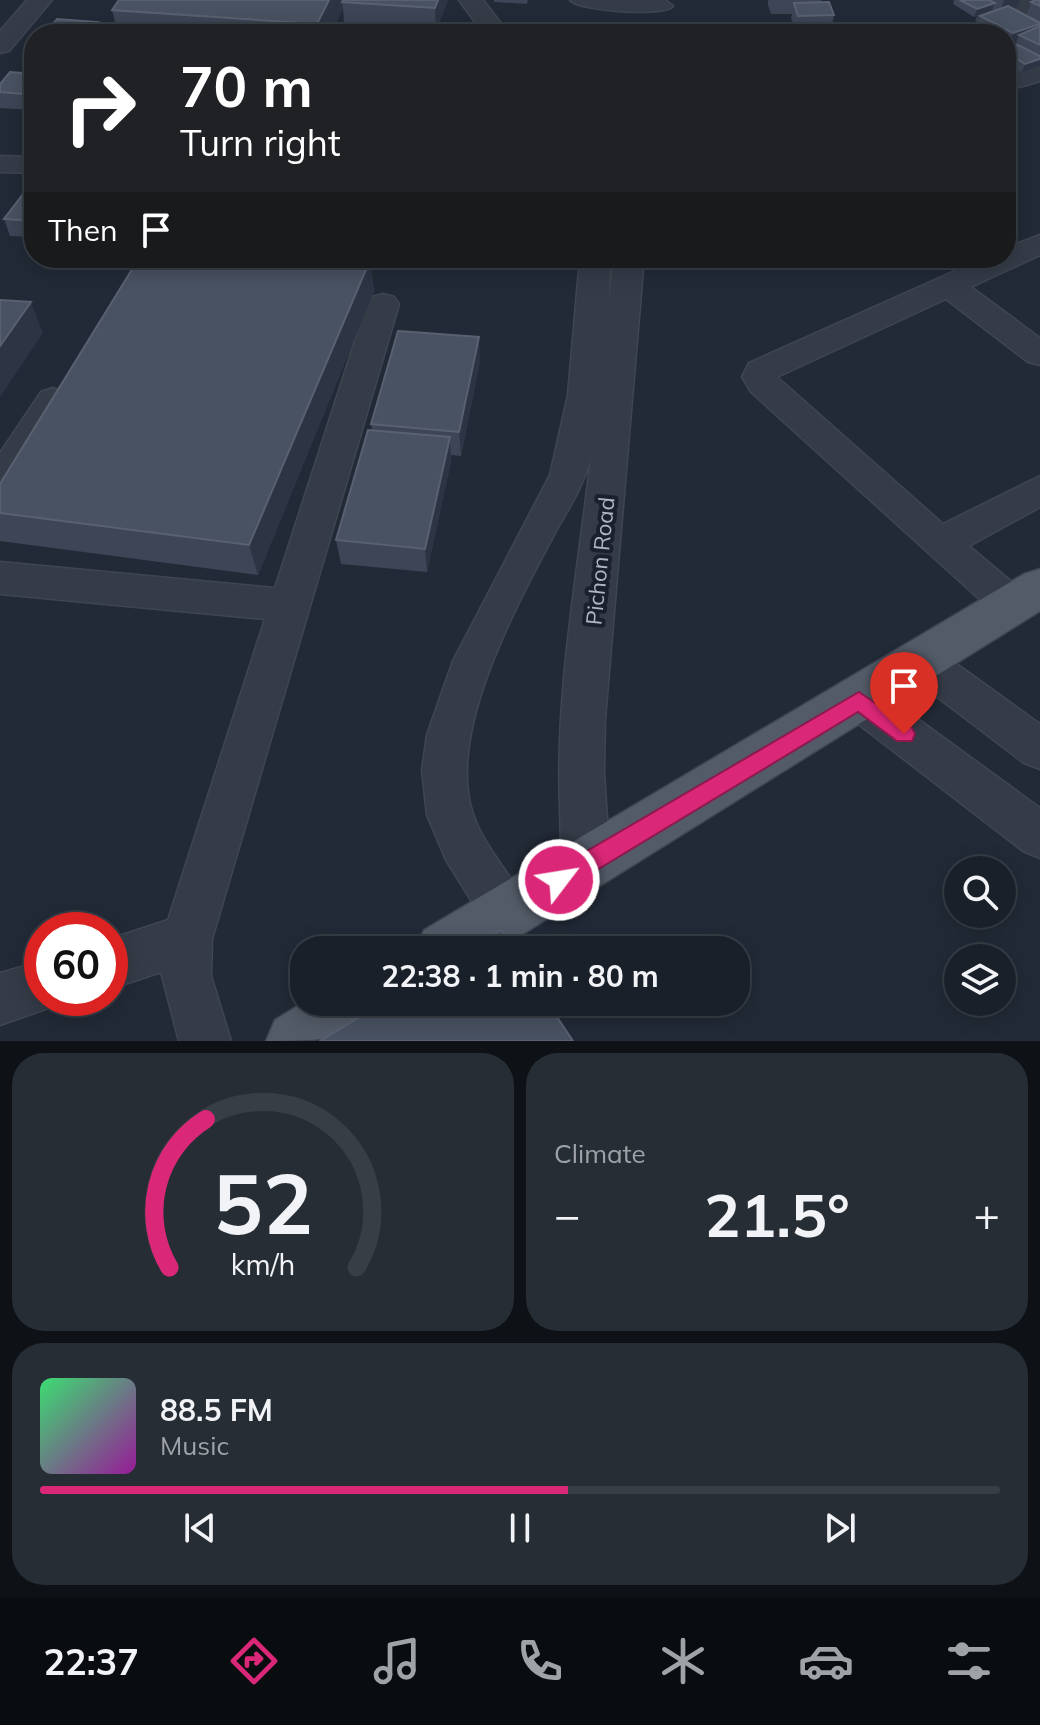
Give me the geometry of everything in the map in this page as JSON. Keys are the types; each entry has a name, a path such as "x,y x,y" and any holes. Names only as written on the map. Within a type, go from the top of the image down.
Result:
{"main road":[{"path":"467,936 922,662 1025,596"},
{"path":"296,1041 336,1016"}],"street":[{"path":"0,46 8,26 40,0"},
{"path":"471,0 489,24"},
{"path":"582,0 662,3 659,24"},
{"path":"989,20 1040,3"},
{"path":"0,164 24,165"},
{"path":"1016,255 1040,244"},
{"path":"506,912 455,829 445,799 443,757 468,678 516,574 567,478 579,432 588,367 594,268"},
{"name":"Pichon Road","path":"586,864 581,772 583,719 628,268"},
{"path":"988,268 761,371 759,377 763,384 940,544 1025,596"},
{"path":"949,286 1040,354"},
{"path":"205,1041 186,976 187,939 287,605 383,304"},
{"path":"0,482 68,376"},
{"path":"940,544 1040,490"},
{"path":"0,578 287,605"},
{"path":"922,662 1040,749"},
{"path":"859,700 1040,836"},
{"path":"128,958 187,939"},
{"path":"0,999 24,992"}],"building":[{"path":"119,0 329,0 317,24 112,10"},
{"path":"343,0 438,0 435,8"},
{"path":"960,0 989,0 995,3 977,9"},
{"path":"829,2 834,15 798,16 794,3"},
{"path":"1008,6 1040,24 1016,32 1016,24 996,24 980,16"},
{"path":"57,19 98,22 96,24 53,24"},
{"path":"1040,26 1040,45 1019,35"},
{"path":"1016,46 1040,56 1040,59 1025,64 1016,58"},
{"path":"10,72 24,73 24,94 0,92 0,84"},
{"path":"24,193 24,220 4,219"},
{"path":"133,268 367,268 249,545 0,513 0,484"},
{"path":"0,300 31,302 0,346"},
{"path":"398,331 479,337 459,432 371,424"},
{"path":"368,430 450,437 425,549 336,540"},
{"path":"501,930 505,936 491,936"},
{"path":"361,1016 556,1016 573,1041 320,1041"}],"route":[{"path":"559,880 859,700 904,734"}]}
